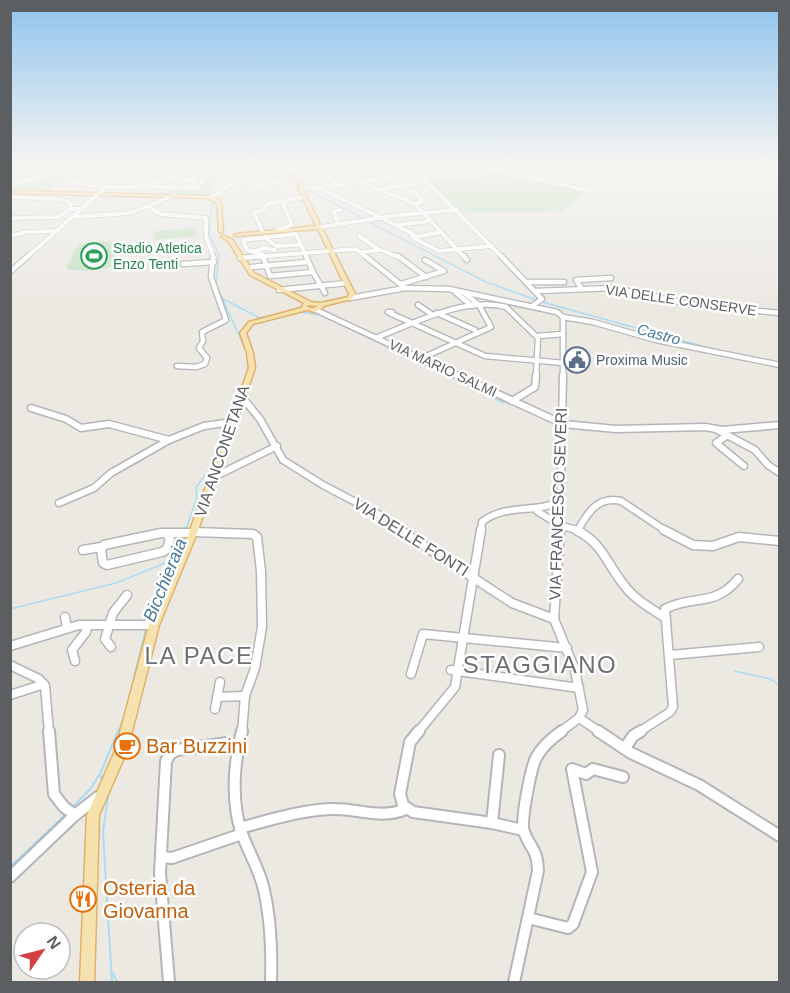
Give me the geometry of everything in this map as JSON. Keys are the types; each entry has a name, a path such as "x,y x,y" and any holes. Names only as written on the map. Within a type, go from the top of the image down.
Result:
{"main road":[{"path":"222,212 240,258 252,274 306,305"},
{"path":"312,212 352,294 350,298"},
{"path":"229,233 263,234 277,230 320,227"},
{"path":"308,228 320,227"},
{"name":"VIA ANCONETANA","path":"87,982 92,823 100,796 110,779 121,751 154,625 252,368 250,353 243,335 244,329 262,319 306,305 320,308 350,298"}],"street":[{"path":"10,218 23,215 58,217 65,212"},
{"path":"10,272 78,212"},
{"path":"72,218 134,212"},
{"path":"158,212 172,216 206,217 206,237 213,252 214,262 211,277 225,322 218,322 201,332 203,341 199,348 207,358 205,364 196,367 177,366"},
{"path":"256,212 254,213 263,234 271,245 280,251"},
{"path":"277,230 292,225 287,212"},
{"path":"334,212 339,225"},
{"path":"364,212 376,219"},
{"path":"320,227 431,212"},
{"path":"460,212 536,291 542,299 532,306"},
{"path":"424,213 467,260"},
{"path":"385,219 439,251 492,246"},
{"path":"397,225 431,221"},
{"path":"10,236 26,232 56,232"},
{"path":"415,237 441,232"},
{"path":"263,255 247,250 244,239 263,234 296,234 319,286 325,293"},
{"path":"358,237 378,249"},
{"path":"240,258 263,255 301,245"},
{"path":"253,252 264,248 271,251 304,252 352,248 403,286 458,291 472,297 532,306 556,312 563,317 593,322 656,340 780,365"},
{"path":"362,254 378,249 387,250 426,277"},
{"path":"362,254 387,250"},
{"path":"263,255 271,276 313,272"},
{"path":"350,298 403,286 444,271 425,260"},
{"path":"183,264 214,262"},
{"path":"252,267 308,262"},
{"name":"VIA DELLE CONSERVE","path":"582,289 576,280 611,278"},
{"path":"527,282 564,282"},
{"path":"279,290 347,283"},
{"name":"VIA DELLE CONSERVE","path":"536,291 620,289 689,304 780,313"},
{"path":"423,358 491,327 472,297 458,291"},
{"path":"378,337 472,297"},
{"path":"418,304 435,314 475,330"},
{"path":"478,304 506,308 538,336 563,334"},
{"name":"VIA MARIO SALMI","path":"320,308 563,424 616,429 705,427 716,429 780,424"},
{"path":"392,314 488,357 564,363"},
{"name":"VIA FRANCESCO SEVERI","path":"563,317 561,501 554,619 567,648 579,688 583,710 579,718"},
{"path":"512,401 533,390 538,336"},
{"name":"VIA DELLE FONTI","path":"242,397 251,406 277,446 283,460 323,485 380,515 414,540 512,603 554,619"},
{"path":"31,408 66,419 81,428 109,424 169,440"},
{"path":"59,503 94,488 111,473 169,440 219,423 230,422"},
{"path":"716,429 756,450 768,465 780,473"},
{"path":"726,436 716,443 744,466"},
{"path":"213,475 220,474 277,446"},
{"path":"578,530 591,508 611,499 621,501 675,537 693,545 713,546 740,537 780,541"},
{"path":"542,511 561,501"},
{"path":"406,809 400,801 400,794 410,742 451,694 464,637 481,528 487,517 506,510 560,514"},
{"path":"542,511 559,525 578,530 599,545 617,579 632,594 664,617"},
{"path":"101,547 103,563 107,565 165,551 170,538 166,533"},
{"path":"83,550 166,533 253,534 257,537 261,571 262,627 255,668 245,696 242,732 237,745 235,787 241,831 262,882 268,909 272,941 272,982"},
{"path":"625,748 633,736 670,712 673,707 665,609 670,606 723,596 738,579"},
{"path":"111,647 105,639 113,613 127,595"},
{"path":"65,617 67,627"},
{"path":"75,661 72,650 86,632 88,625"},
{"path":"10,646 67,627 154,625"},
{"path":"411,674 423,634 464,637 539,648 567,648"},
{"path":"670,655 759,646"},
{"path":"10,665 39,679 44,684 52,786 57,800 70,812"},
{"path":"455,670 579,688"},
{"path":"215,709 220,682"},
{"path":"10,695 44,684"},
{"path":"217,697 245,696"},
{"path":"514,982 538,871 537,854 523,830 528,794 538,752 579,718 625,748 699,785 780,837"},
{"path":"169,982 160,873 166,761 170,754 177,750 227,744 237,745"},
{"path":"492,823 498,755"},
{"path":"528,918 568,928 573,924 592,872 572,769 586,774 593,769 623,777"},
{"path":"10,877 70,812 100,796"},
{"path":"162,857 172,858 274,818 334,809 385,816 406,809 523,830"}],"green space":[{"path":"196,228 197,236 155,240 155,231"},
{"name":"Stadio Atletica Enzo Tenti","path":"107,241 120,246 112,267 86,271 66,269 78,244"}],"waterway":[{"name":"Bicchieraia","path":"211,212 209,234 219,255 216,284"},
{"name":"Castro","path":"352,212 363,218"},
{"name":"Castro","path":"371,223 486,282 536,300"},
{"name":"Bicchieraia","path":"218,289 248,355"},
{"path":"223,299 260,318"},
{"name":"Castro","path":"542,302 720,351"},
{"path":"280,317 300,312 321,315 504,403"},
{"name":"Bicchieraia","path":"225,421 248,372 248,365"},
{"name":"Bicchieraia","path":"186,529 197,497 196,487 210,469 223,426"},
{"name":"Bicchieraia","path":"147,620 173,567 183,537"},
{"path":"10,609 116,583 175,559"},
{"name":"Bicchieraia","path":"118,732 124,717 146,628"},
{"path":"734,671 771,679 780,686"},
{"name":"Bicchieraia","path":"102,780 100,774 118,731"},
{"path":"72,808 91,788 99,775"},
{"name":"Bicchieraia","path":"108,795 103,832 112,982"},
{"path":"10,867 66,814"},
{"path":"113,973 117,982"}],"place":[{"name":"Stadio Atletica Enzo Tenti","path":"94,256"},
{"name":"Proxima Music","path":"577,360"},
{"name":"Bar Buzzini","path":"127,746"},
{"name":"Osteria da Giovanna","path":"83,899"}],"district":[{"name":"LA PACE","path":"199,655"},
{"name":"STAGGIANO","path":"540,664"}]}
